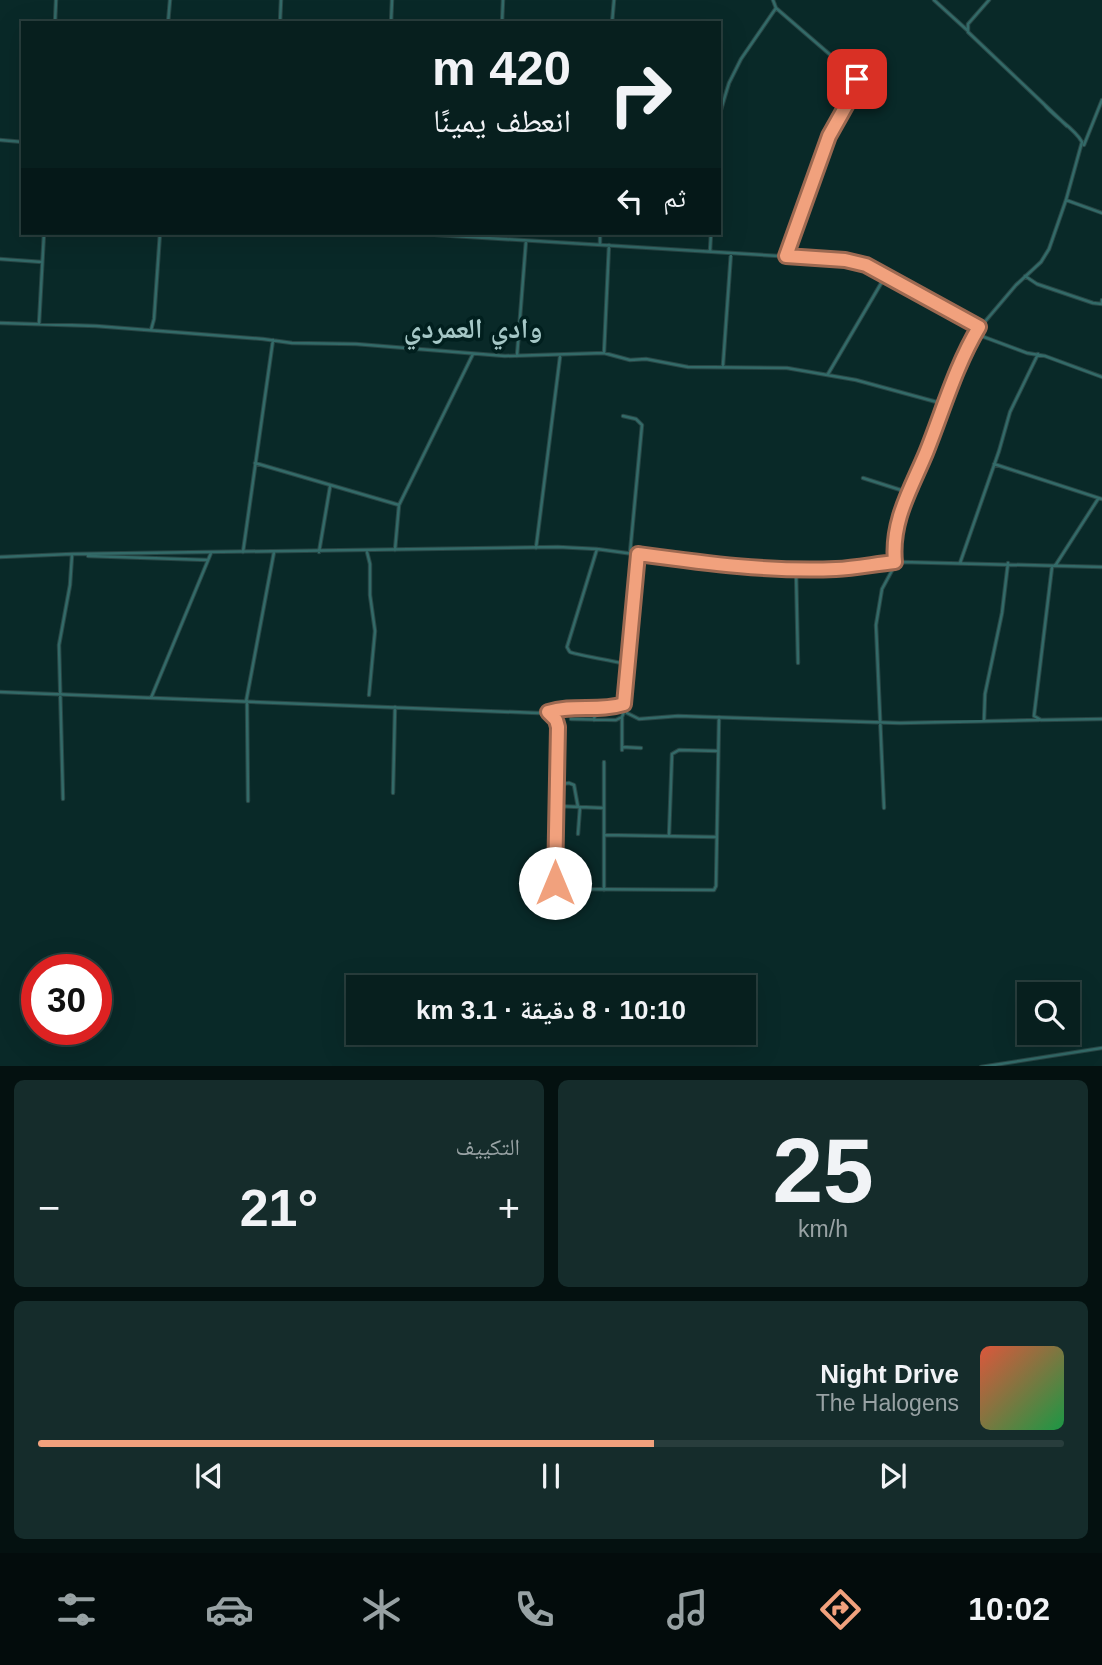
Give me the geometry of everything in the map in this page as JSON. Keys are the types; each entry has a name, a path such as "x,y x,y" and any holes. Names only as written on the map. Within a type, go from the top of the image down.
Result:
{"street":[{"path":"55,21 56,0"},
{"path":"168,21 170,0"},
{"path":"280,21 281,0"},
{"path":"391,21 392,0"},
{"path":"502,21 503,0"},
{"path":"612,21 614,0"},
{"path":"773,0 776,8 822,46 854,75 858,82 829,136 786,256"},
{"path":"934,0 1043,103 1054,117 1081,138 1082,148"},
{"path":"967,30 968,24 989,0"},
{"path":"721,110 729,83 741,59 776,8"},
{"path":"884,808 876,625 882,589 894,569 896,530 908,492 979,327 1046,254 1082,148 1102,100"},
{"path":"1081,138 1089,135"},
{"path":"0,140 21,142"},
{"path":"1066,200 1102,213"},
{"path":"39,325 44,235"},
{"path":"151,330 160,235"},
{"path":"439,235 856,262 886,275 979,327"},
{"path":"600,235 600,244"},
{"path":"710,251 711,235"},
{"path":"517,356 526,240"},
{"path":"604,353 609,245"},
{"path":"723,367 731,253"},
{"path":"0,259 43,262"},
{"path":"828,374 886,275"},
{"path":"1025,276 1037,284 1093,303 1102,304 1102,300"},
{"path":"0,323 96,326 304,344 356,344 517,356 604,353 630,360 646,359 677,366 779,368 828,374 944,404"},
{"path":"976,334 1102,377"},
{"path":"243,552 273,340"},
{"path":"395,550 399,505 474,353"},
{"path":"960,563 1010,411 1038,354"},
{"path":"536,548 560,356"},
{"path":"623,416 639,421 642,428 630,553"},
{"path":"255,463 399,505"},
{"path":"994,464 1100,499 1053,566 1034,711 1034,716 1039,720"},
{"path":"863,478 908,492"},
{"path":"319,552 330,485"},
{"path":"0,557 536,548 597,549 733,566 796,569 839,569 895,562 1102,567"},
{"path":"597,549 568,650 577,655 628,664"},
{"path":"367,551 375,635 369,695"},
{"path":"248,801 247,702 274,552"},
{"path":"151,698 211,553"},
{"path":"72,554 208,560"},
{"path":"63,799 60,638 71,585 72,554"},
{"path":"638,554 622,717 622,749 641,748"},
{"path":"984,721 985,694 1002,613 1008,563"},
{"path":"796,569 798,663"},
{"path":"367,620 373,621"},
{"path":"0,692 548,712 567,707 625,707"},
{"path":"393,793 395,707"},
{"path":"594,720 596,707"},
{"path":"625,707 631,716 639,719 678,716 881,723 1102,719"},
{"path":"548,712 558,724 556,886 562,889 712,891 716,884 719,717"},
{"path":"571,719 616,720 622,717"},
{"path":"669,836 672,754 679,750 719,751"},
{"path":"604,762 604,890"},
{"path":"556,785 574,785 579,807 578,834"},
{"path":"556,807 604,807"},
{"path":"604,835 716,837"},
{"path":"981,1066 1102,1048"}],"district":[{"name":"وادي العمردي","path":"473,328"}],"route":[{"path":"555,883 558,724 548,712 567,707 614,707 624,704 638,554 767,569 839,569 895,562 895,537 904,501 926,453 950,387 979,327 866,265 845,260 786,256 829,136 856,88 857,79"}]}
